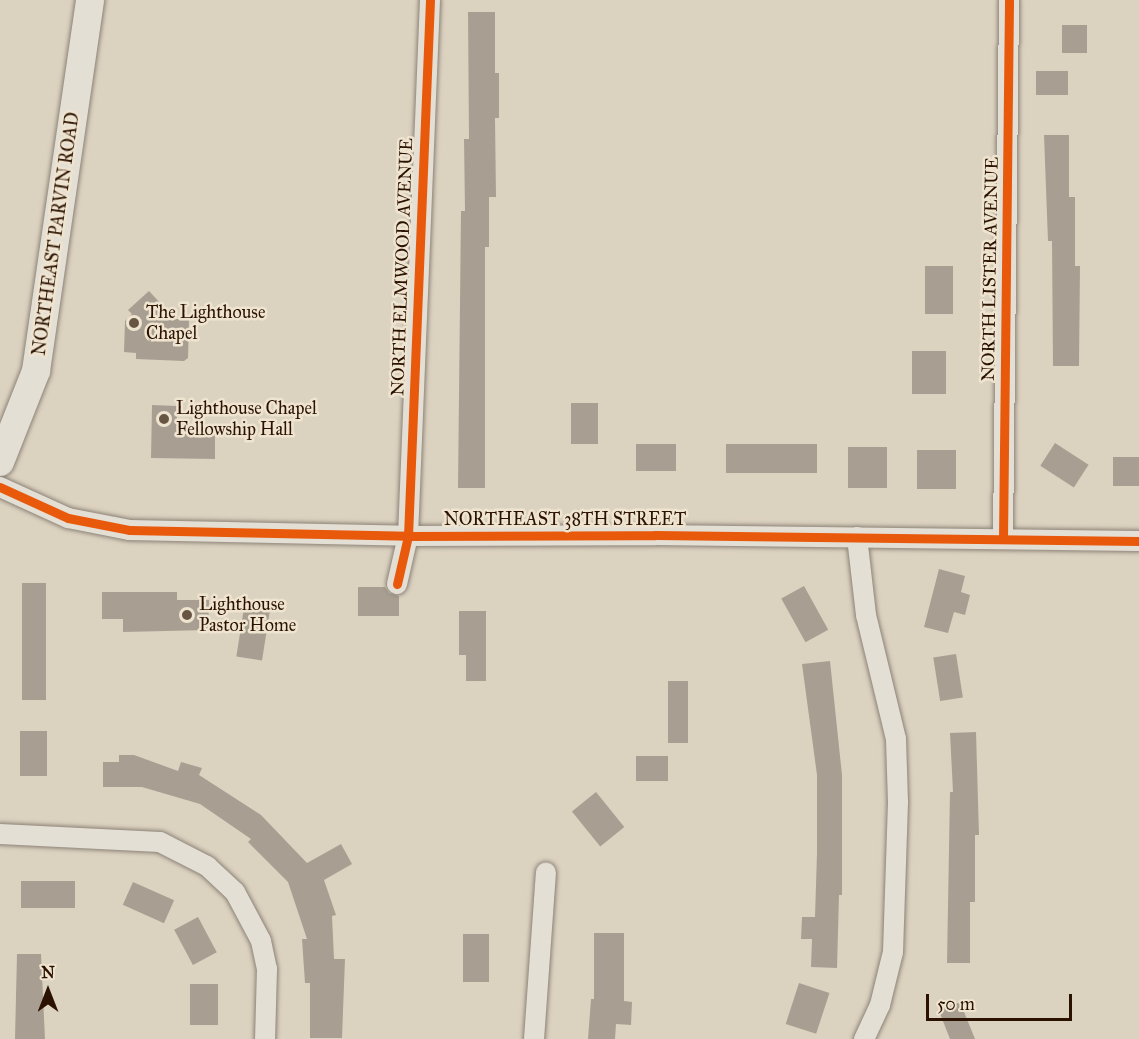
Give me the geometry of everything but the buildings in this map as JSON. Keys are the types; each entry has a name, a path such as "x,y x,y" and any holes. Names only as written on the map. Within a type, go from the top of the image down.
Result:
{"main road":[{"name":"NORTHEAST PARVIN ROAD","path":"0,462 36,371 90,0"}],"street":[{"name":"NORTH ELMWOOD AVENUE","path":"397,584 408,536 430,0"},
{"name":"NORTH LISTER AVENUE","path":"1003,539 1009,0"},
{"name":"NORTHEAST 38TH STREET","path":"0,487 68,518 110,528 408,536 857,537 1139,541"},
{"path":"857,537 866,615 896,739 898,802 893,952 880,1005 864,1039"},
{"path":"0,834 160,842 207,866 235,892 261,941 267,969 265,1039"},
{"path":"534,1039 546,872"}],"cycle path":[{"path":"397,584 408,536 430,0"},
{"path":"1003,539 1009,0"},
{"path":"0,487 68,518 129,530 408,536 655,535 1139,541"}],"place":[{"name":"The Lighthouse Chapel","path":"134,323"},
{"name":"Lighthouse Chapel Fellowship Hall","path":"164,419"},
{"name":"Lighthouse Pastor Home","path":"187,615"}]}
